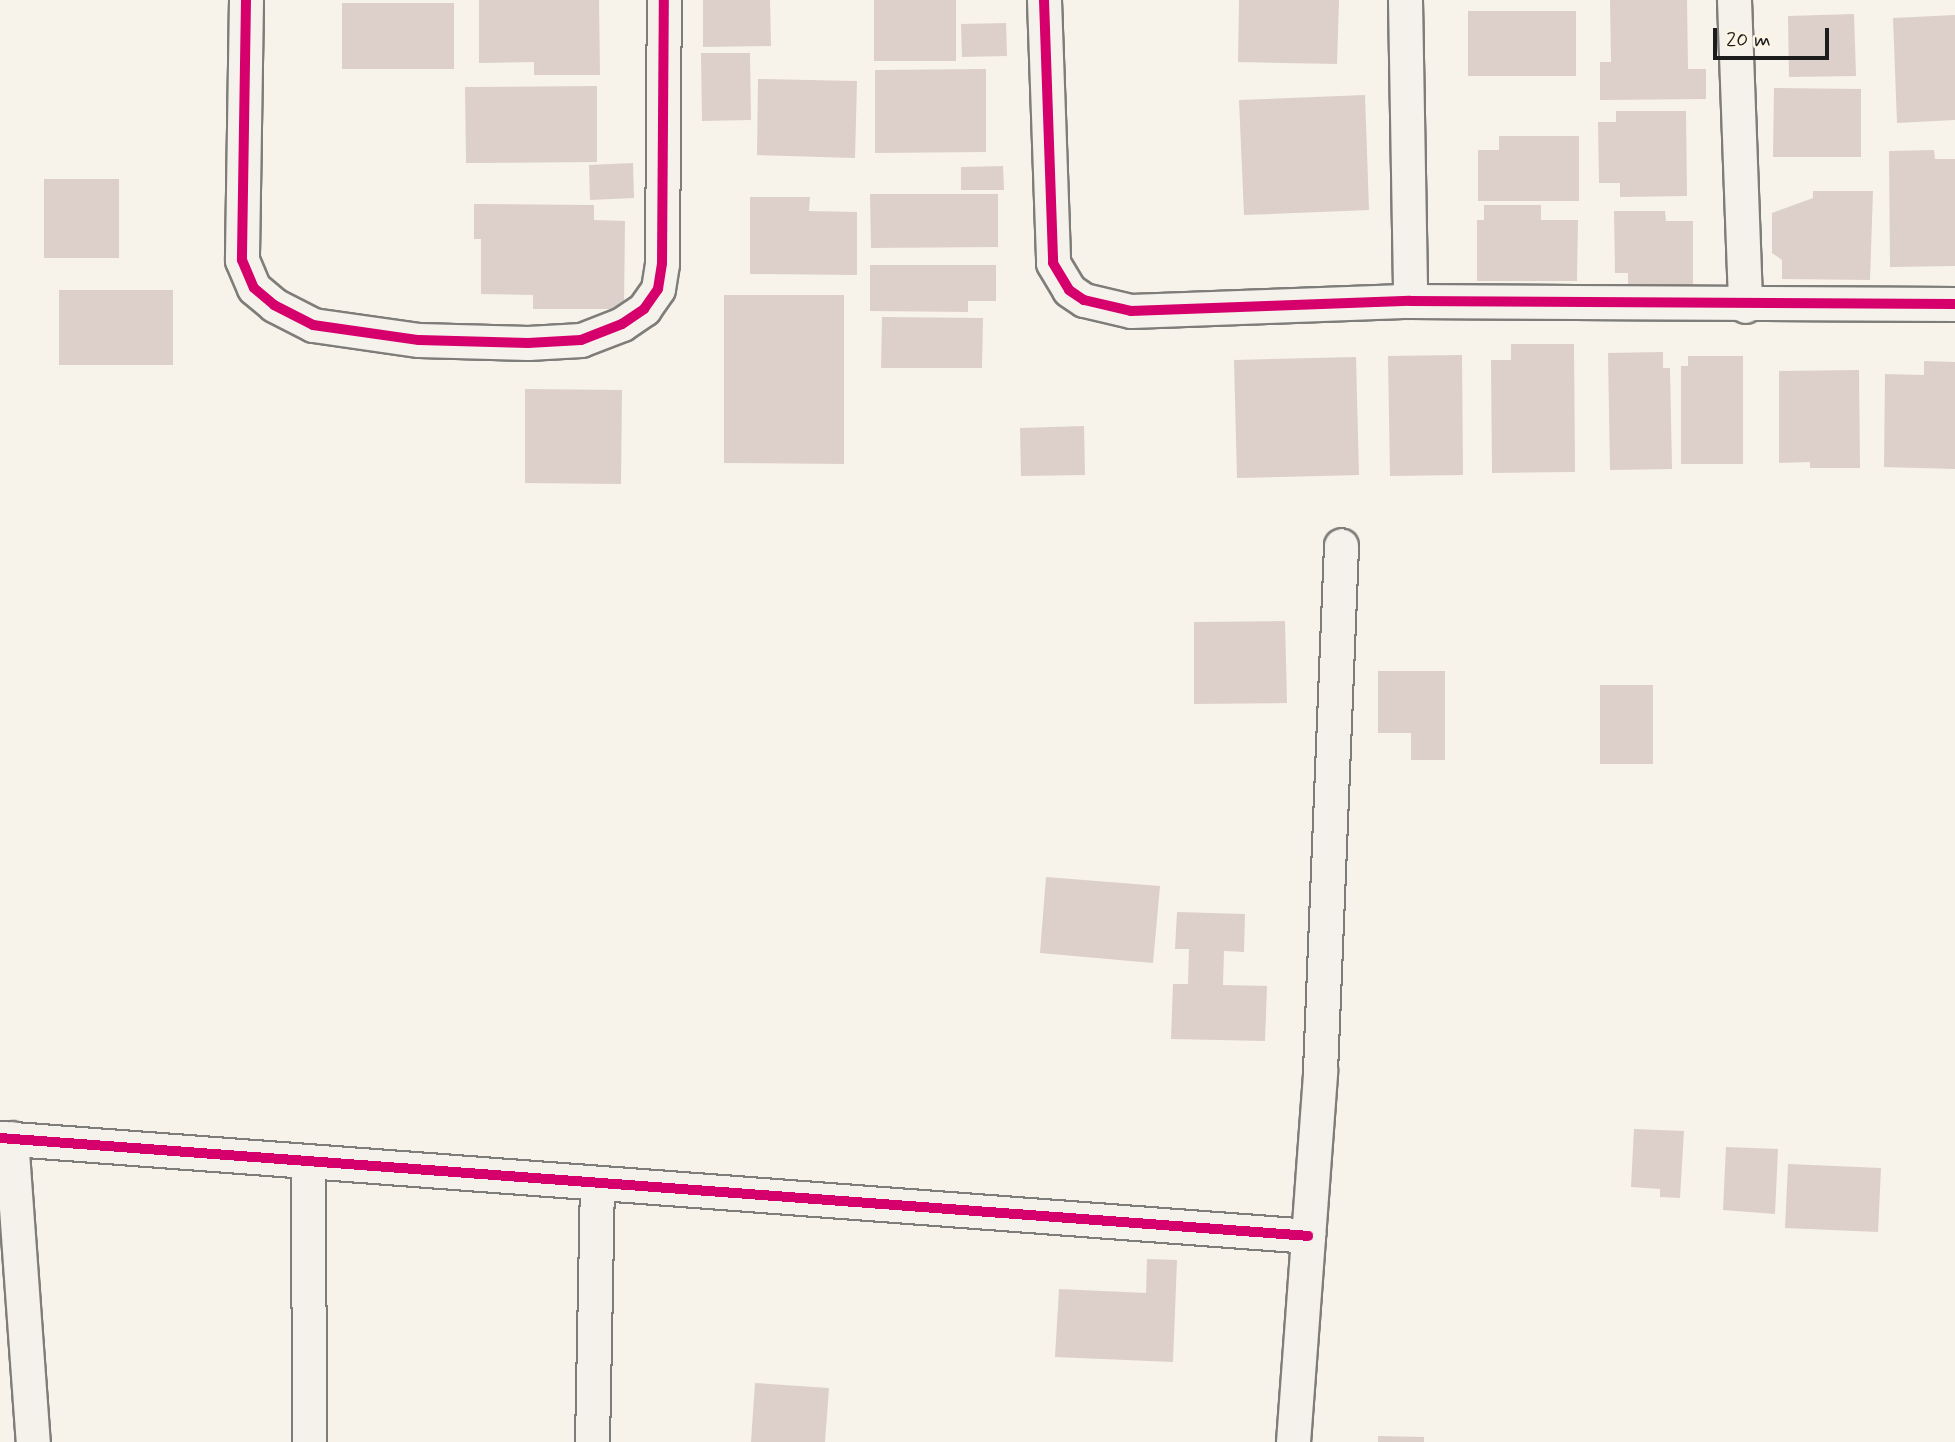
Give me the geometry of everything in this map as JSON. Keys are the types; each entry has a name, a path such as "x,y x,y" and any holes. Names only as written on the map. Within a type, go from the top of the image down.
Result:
{"street":[{"path":"246,0 242,260 254,288 274,305 313,325 419,340 528,343 581,340 622,324 644,309 658,289 662,263 664,0"},
{"path":"1044,0 1051,246 1059,277 1069,290 1084,300 1131,311 1410,301 1745,306 1955,304"},
{"path":"1405,0 1410,301"},
{"path":"1734,0 1745,306"},
{"path":"1293,1442 1320,1071 1341,545"},
{"path":"33,1442 6,1138 1308,1236"},
{"path":"308,1161 309,1442"},
{"path":"592,1442 597,1183"}],"building":[{"path":"479,0 599,0 600,75 534,75 534,62 479,63"},
{"path":"703,0 770,0 771,46 703,47"},
{"path":"874,0 956,0 956,61 874,61"},
{"path":"1239,0 1339,0 1337,64 1238,62"},
{"path":"1610,0 1687,0 1688,69 1706,69 1706,99 1600,100 1600,62 1611,62"},
{"path":"342,3 454,3 454,69 342,69"},
{"path":"1468,11 1576,11 1576,76 1468,76"},
{"path":"1854,14 1856,76 1789,77 1788,16"},
{"path":"1955,15 1955,120 1897,123 1893,18"},
{"path":"1006,23 1007,56 962,57 961,24"},
{"path":"701,53 750,53 751,120 702,121"},
{"path":"986,69 986,152 875,153 875,70"},
{"path":"758,79 857,81 855,158 757,155"},
{"path":"597,86 597,162 466,163 465,87"},
{"path":"1774,88 1861,89 1861,157 1773,157"},
{"path":"1365,95 1369,210 1244,215 1239,100"},
{"path":"1616,111 1686,111 1687,196 1620,197 1620,183 1599,183 1598,122 1616,122"},
{"path":"1499,136 1579,136 1579,201 1478,201 1478,150 1499,150"},
{"path":"1934,150 1935,159 1955,159 1955,266 1890,267 1889,151"},
{"path":"633,163 634,198 590,200 589,165"},
{"path":"1003,166 1004,190 961,190 961,167"},
{"path":"44,179 119,179 119,258 44,258"},
{"path":"1813,191 1873,191 1870,280 1782,279 1782,260 1772,253 1772,213 1813,198"},
{"path":"870,194 998,194 998,247 871,248"},
{"path":"750,197 810,197 809,211 857,212 857,275 750,274"},
{"path":"474,204 594,205 594,220 625,221 624,309 533,309 533,295 481,294 481,239 474,239"},
{"path":"1484,205 1541,205 1541,220 1578,220 1577,281 1477,281 1477,220 1484,220"},
{"path":"1614,211 1665,211 1666,221 1693,221 1693,285 1628,286 1628,273 1615,273"},
{"path":"870,265 996,265 996,301 968,301 968,312 870,311"},
{"path":"59,290 173,290 173,365 59,365"},
{"path":"724,295 844,295 844,464 724,463"},
{"path":"882,317 983,318 982,368 881,368"},
{"path":"1511,344 1574,344 1575,472 1492,473 1491,360 1511,360"},
{"path":"1663,352 1663,368 1670,368 1672,469 1610,470 1608,353"},
{"path":"1462,355 1463,475 1390,476 1388,356"},
{"path":"1688,356 1743,356 1743,464 1681,464 1681,366 1688,366"},
{"path":"1356,357 1359,475 1237,478 1234,360"},
{"path":"1924,361 1955,362 1955,469 1884,467 1885,374 1924,375"},
{"path":"1859,370 1860,468 1810,468 1810,462 1779,463 1779,371"},
{"path":"525,389 622,390 621,484 525,483"},
{"path":"1084,426 1085,475 1021,476 1020,428"},
{"path":"1285,621 1287,703 1194,704 1194,622"},
{"path":"1378,671 1445,671 1445,760 1411,760 1411,733 1378,733"},
{"path":"1600,685 1653,685 1653,764 1600,764"},
{"path":"1046,877 1160,886 1153,963 1040,953"},
{"path":"1177,912 1245,914 1244,952 1224,951 1223,985 1267,986 1265,1041 1171,1039 1173,984 1188,984 1189,949 1175,949"},
{"path":"1634,1129 1684,1131 1680,1198 1660,1197 1660,1189 1631,1187"},
{"path":"1726,1147 1778,1149 1775,1214 1723,1210"},
{"path":"1788,1164 1881,1168 1878,1232 1785,1228"},
{"path":"1147,1259 1177,1260 1173,1362 1055,1357 1059,1289 1146,1293"},
{"path":"755,1383 829,1388 825,1442 751,1442"},
{"path":"1378,1436 1424,1437 1424,1442 1378,1442"}],"cycle path":[{"path":"246,0 242,260 254,288 274,305 313,325 419,340 528,343 581,340 622,324 644,309 658,289 662,263 664,0"},
{"path":"1044,0 1053,263 1069,290 1084,300 1131,311 1410,301 1955,304"},
{"path":"0,1138 1308,1236"}]}
